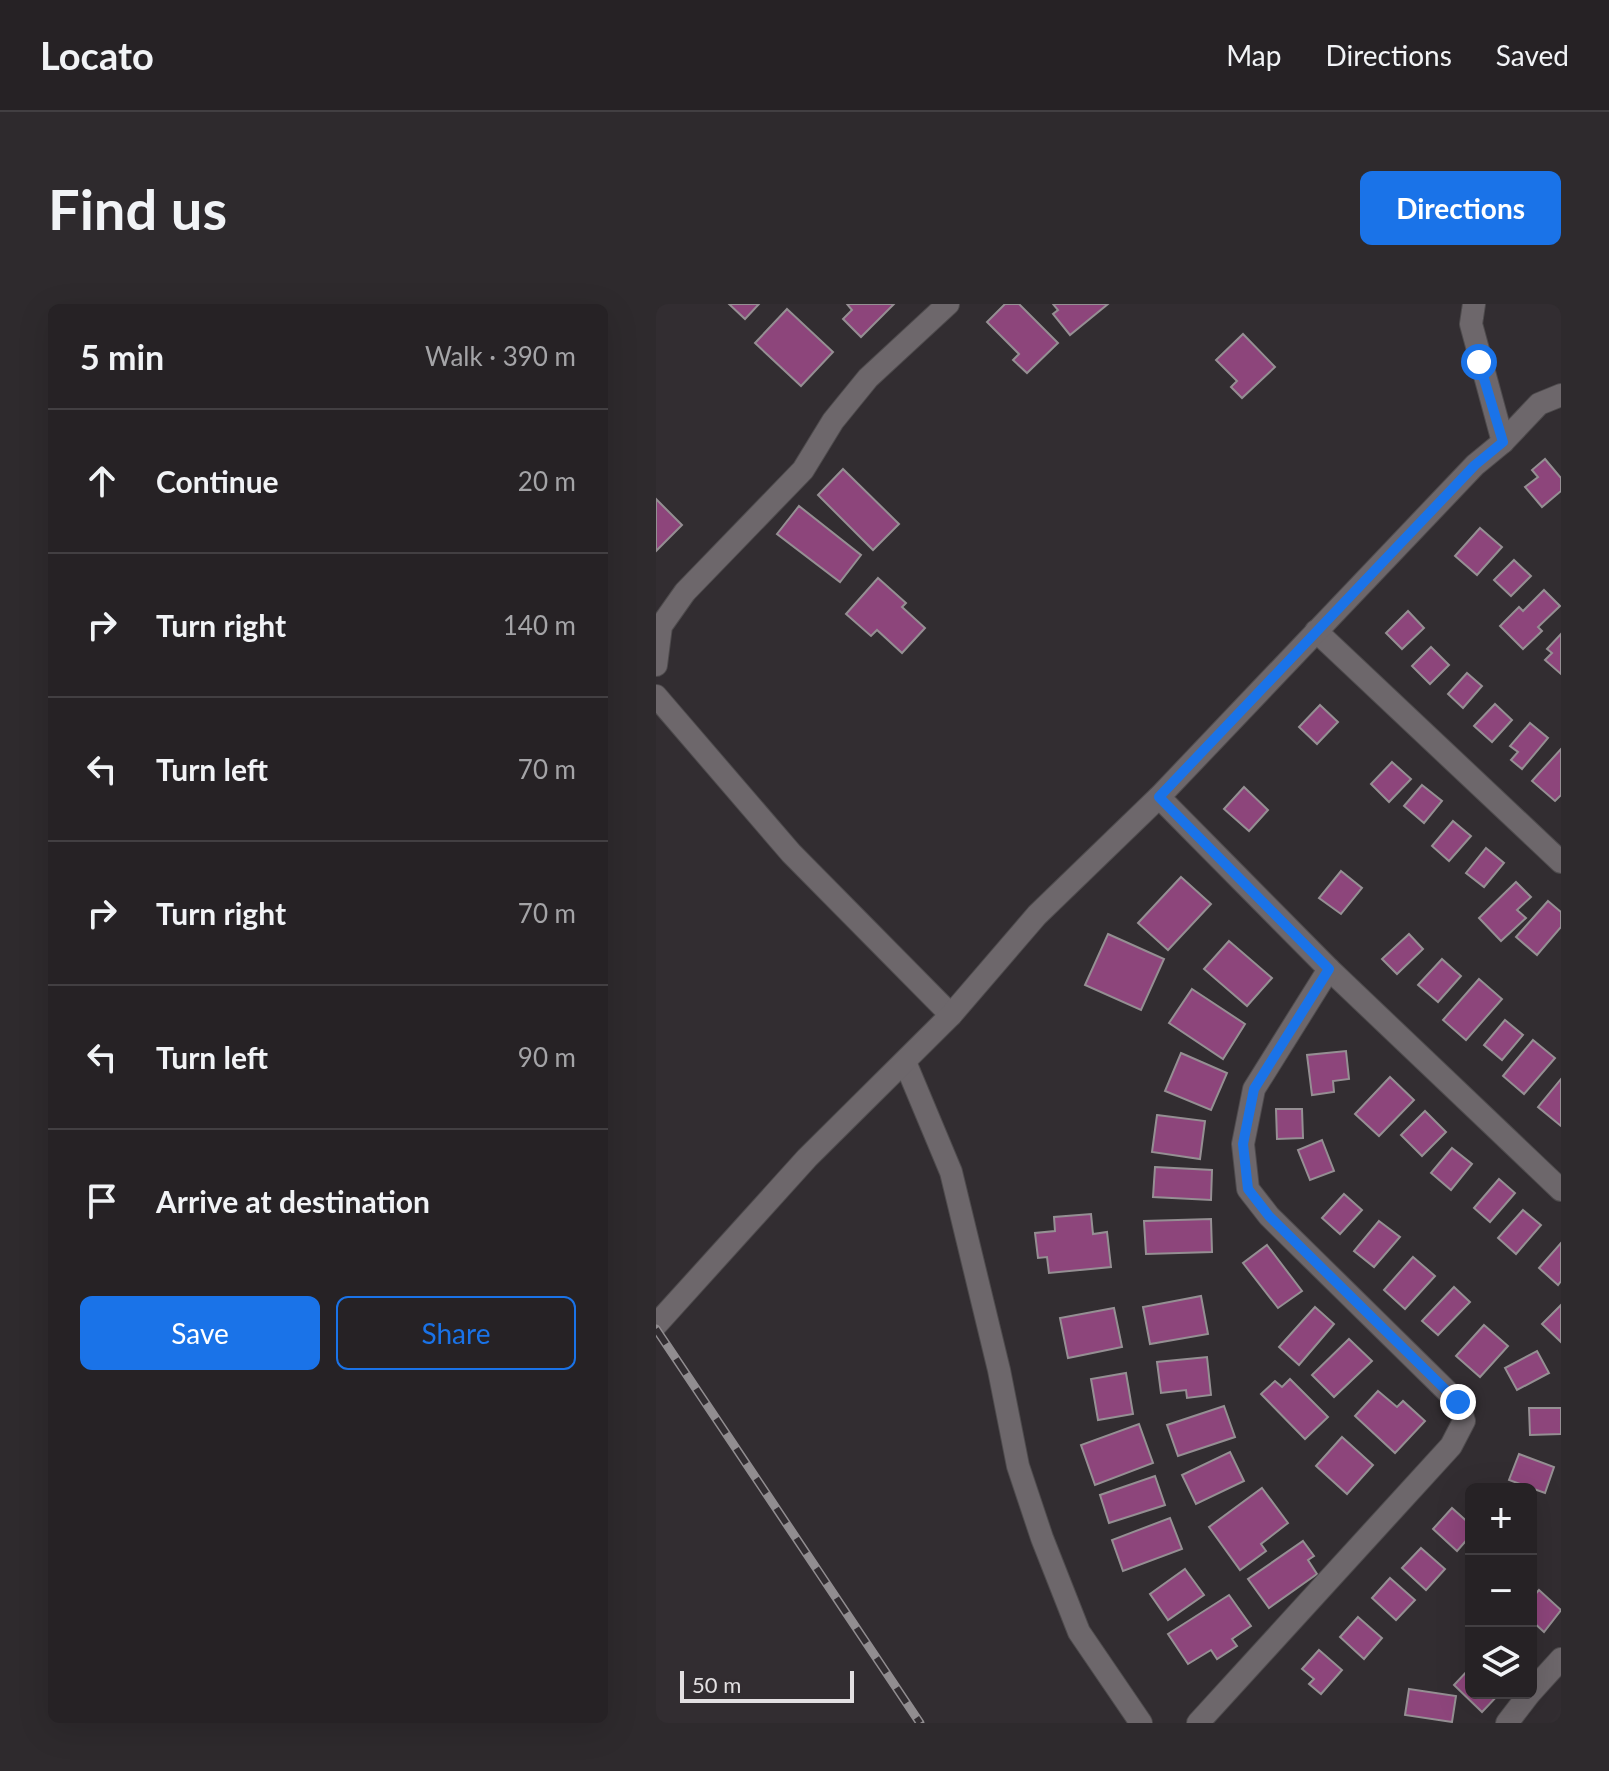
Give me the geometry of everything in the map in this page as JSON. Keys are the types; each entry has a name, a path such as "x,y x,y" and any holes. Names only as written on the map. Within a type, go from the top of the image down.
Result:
{"street":[{"path":"656,665 661,626 685,592 803,470 833,421 868,378 948,304"},
{"path":"1474,304 1471,324 1503,442"},
{"path":"656,1325 807,1158 951,1015 1037,915 1159,797 1475,465 1503,442 1539,404 1561,395"},
{"path":"1316,631 1561,862"},
{"path":"656,696 791,853 951,1015"},
{"path":"1159,797 1329,969 1561,1190"},
{"path":"1198,1723 1451,1446 1464,1421 1458,1402 1269,1216 1248,1189 1243,1144 1254,1089 1329,969"},
{"path":"905,1062 951,1172 999,1370 1018,1466 1042,1538 1079,1632 1141,1723"},
{"path":"1537,1685 1561,1659"},
{"path":"1507,1723 1526,1699"}],"building":[{"path":"729,304 759,304 745,319"},
{"path":"847,304 894,304 861,337 843,319 852,310"},
{"path":"1005,304 1019,304 1058,343 1027,373 1013,360 1019,354 987,322"},
{"path":"1053,304 1108,304 1070,335 1053,314 1058,310"},
{"path":"787,309 833,352 801,386 755,343"},
{"path":"1243,334 1275,367 1242,398 1231,387 1237,381 1216,360"},
{"path":"1545,459 1561,478 1561,491 1542,507 1525,487 1538,477 1532,470"},
{"path":"843,469 899,524 873,550 818,495"},
{"path":"656,499 682,525 656,551"},
{"path":"799,506 861,555 840,582 777,534"},
{"path":"1480,528 1502,547 1477,575 1455,556"},
{"path":"1514,560 1531,576 1511,596 1494,580"},
{"path":"878,578 906,603 902,607 925,628 902,653 877,630 871,636 846,614"},
{"path":"1544,590 1560,606 1538,627 1542,631 1523,649 1500,626 1519,607 1523,611"},
{"path":"1408,611 1424,628 1402,649 1386,633"},
{"path":"1561,634 1561,674 1545,660 1552,653 1547,649"},
{"path":"1431,647 1449,665 1430,684 1412,666"},
{"path":"1467,673 1482,686 1463,708 1448,694"},
{"path":"1495,704 1512,720 1492,742 1474,726"},
{"path":"1320,705 1338,722 1317,744 1299,727"},
{"path":"1530,723 1548,738 1522,769 1511,760 1518,752 1510,746"},
{"path":"1561,749 1561,795 1555,801 1532,781"},
{"path":"1392,762 1411,779 1389,802 1371,784"},
{"path":"1422,785 1442,801 1424,823 1404,806"},
{"path":"1244,787 1268,810 1249,831 1224,809"},
{"path":"1453,821 1471,836 1449,861 1432,846"},
{"path":"1486,848 1504,863 1484,887 1466,873"},
{"path":"1341,871 1362,888 1341,914 1319,898"},
{"path":"1181,877 1211,904 1168,950 1138,923"},
{"path":"1516,882 1531,897 1517,910 1526,918 1501,941 1479,918"},
{"path":"1548,901 1561,912 1561,927 1537,955 1516,937"},
{"path":"1108,934 1164,959 1141,1010 1085,985"},
{"path":"1409,934 1423,949 1397,974 1382,959"},
{"path":"1229,941 1272,978 1247,1006 1204,969"},
{"path":"1442,959 1461,976 1438,1002 1418,985"},
{"path":"1479,979 1502,999 1466,1040 1443,1020"},
{"path":"1192,989 1245,1024 1223,1059 1169,1023"},
{"path":"1505,1020 1523,1035 1502,1060 1484,1045"},
{"path":"1533,1040 1555,1058 1524,1094 1503,1076"},
{"path":"1346,1051 1349,1079 1333,1081 1334,1092 1312,1095 1307,1055"},
{"path":"1181,1053 1227,1073 1211,1110 1165,1091"},
{"path":"1390,1077 1414,1100 1379,1136 1355,1114"},
{"path":"1561,1079 1561,1126 1538,1107"},
{"path":"1276,1109 1302,1109 1303,1138 1277,1139"},
{"path":"1425,1111 1446,1132 1422,1156 1401,1135"},
{"path":"1157,1115 1205,1121 1200,1159 1152,1152"},
{"path":"1322,1140 1334,1171 1310,1180 1298,1150"},
{"path":"1452,1148 1472,1164 1451,1190 1431,1173"},
{"path":"1155,1167 1212,1170 1211,1200 1153,1197"},
{"path":"1499,1179 1515,1193 1490,1222 1474,1208"},
{"path":"1344,1194 1362,1210 1340,1234 1322,1218"},
{"path":"1523,1210 1541,1225 1516,1254 1498,1238"},
{"path":"1091,1214 1093,1234 1107,1232 1111,1267 1049,1273 1047,1257 1038,1258 1035,1233 1055,1231 1054,1217"},
{"path":"1211,1219 1212,1252 1146,1254 1144,1221"},
{"path":"1379,1221 1400,1237 1374,1267 1354,1251"},
{"path":"1561,1243 1561,1281 1558,1285 1539,1268"},
{"path":"1267,1245 1302,1291 1278,1308 1243,1263"},
{"path":"1413,1257 1435,1276 1405,1309 1384,1290"},
{"path":"1454,1287 1470,1302 1438,1335 1422,1321"},
{"path":"1201,1296 1208,1334 1150,1344 1143,1307"},
{"path":"1561,1305 1561,1342 1542,1324"},
{"path":"1315,1307 1334,1324 1299,1365 1279,1347"},
{"path":"1114,1308 1122,1347 1068,1358 1060,1318"},
{"path":"1484,1325 1508,1346 1480,1377 1456,1356"},
{"path":"1349,1339 1372,1361 1334,1397 1312,1375"},
{"path":"1537,1351 1549,1373 1517,1390 1505,1368"},
{"path":"1207,1357 1211,1395 1187,1398 1186,1390 1161,1393 1157,1362"},
{"path":"1126,1373 1133,1414 1098,1420 1091,1379"},
{"path":"1290,1379 1328,1417 1305,1439 1261,1394 1275,1381 1282,1387"},
{"path":"1378,1391 1397,1407 1403,1401 1425,1421 1395,1453 1355,1416"},
{"path":"1224,1406 1235,1437 1178,1456 1167,1425"},
{"path":"1529,1408 1561,1408 1561,1434 1530,1435"},
{"path":"1139,1424 1153,1463 1095,1485 1081,1445"},
{"path":"1342,1437 1373,1465 1347,1494 1316,1466"},
{"path":"1230,1452 1244,1481 1196,1504 1182,1475"},
{"path":"1519,1454 1554,1467 1545,1493 1537,1490 1537,1483 1509,1480"},
{"path":"1155,1476 1165,1505 1109,1523 1100,1495"},
{"path":"1262,1488 1288,1523 1261,1544 1266,1551 1240,1570 1209,1527"},
{"path":"1452,1508 1465,1520 1465,1542 1457,1551 1433,1529"},
{"path":"1170,1518 1182,1549 1123,1571 1112,1540"},
{"path":"1303,1541 1314,1556 1308,1560 1317,1574 1269,1608 1248,1579"},
{"path":"1421,1548 1445,1569 1426,1590 1402,1568"},
{"path":"1185,1569 1204,1595 1168,1620 1150,1594"},
{"path":"1390,1578 1415,1600 1396,1620 1372,1598"},
{"path":"1539,1590 1561,1610 1544,1632 1537,1626"},
{"path":"1229,1595 1251,1626 1232,1639 1237,1646 1217,1659 1211,1650 1188,1664 1168,1634"},
{"path":"1358,1617 1382,1638 1364,1659 1340,1637"},
{"path":"1319,1650 1342,1670 1321,1694 1309,1684 1314,1679 1302,1669"},
{"path":"1465,1673 1465,1696 1454,1685"},
{"path":"1409,1689 1456,1696 1452,1722 1405,1715"},
{"path":"1469,1699 1494,1699 1482,1712"}],"railway":[{"path":"656,1329 920,1723"}],"route":[{"path":"1458,1402 1269,1216 1248,1189 1243,1144 1254,1089 1329,969 1159,797 1475,465 1503,442 1479,362"}]}
